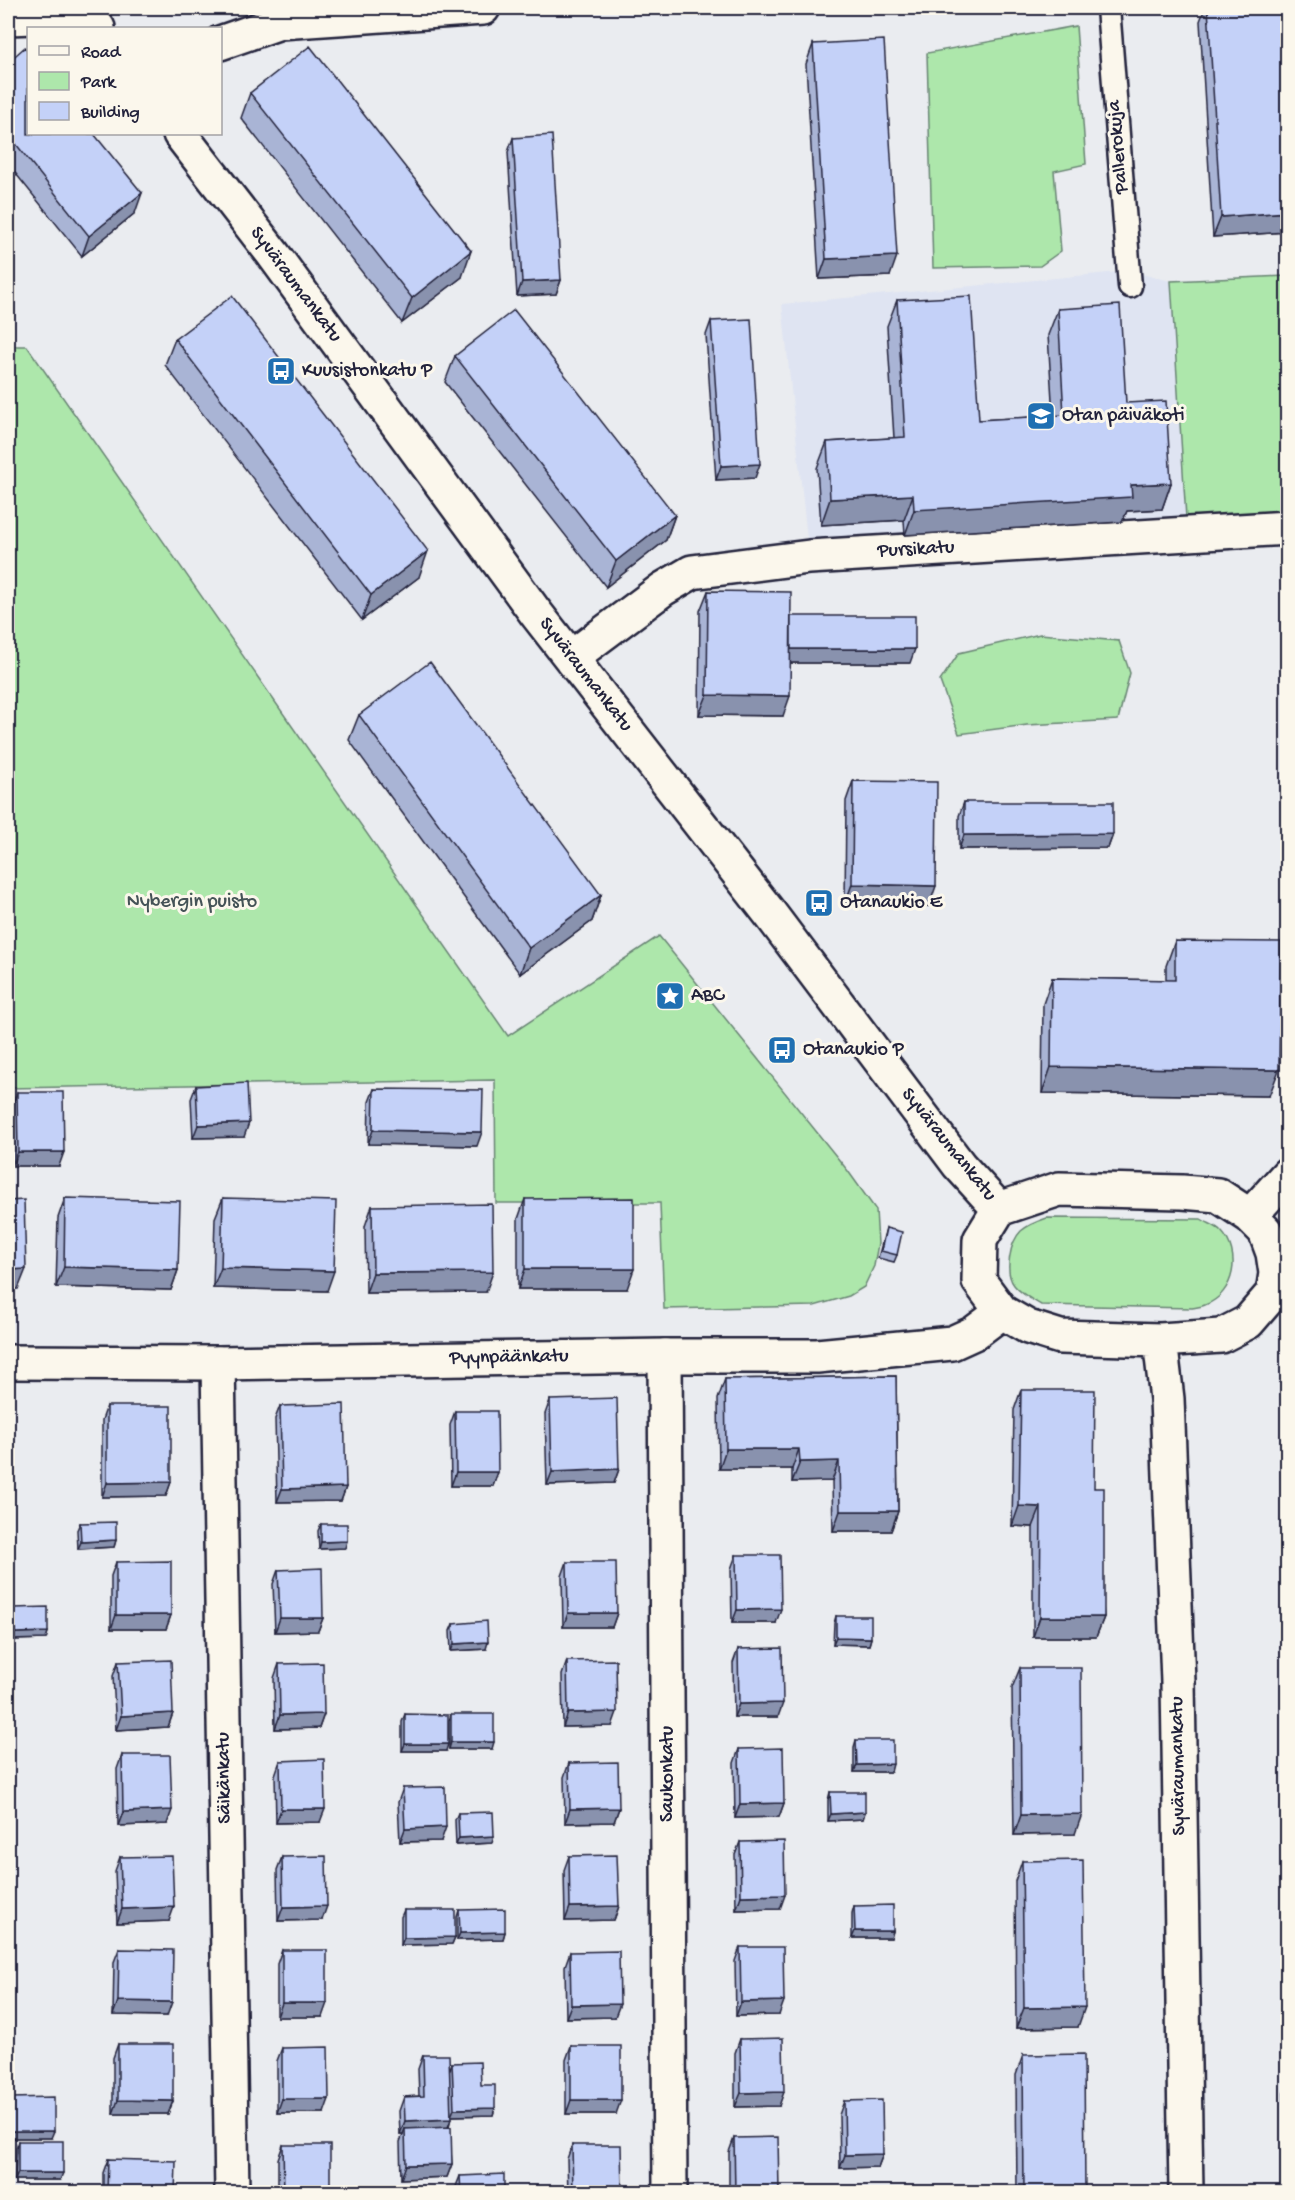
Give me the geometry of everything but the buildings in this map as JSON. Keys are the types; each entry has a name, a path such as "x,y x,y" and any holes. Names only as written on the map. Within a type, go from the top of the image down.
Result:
{"main road":[{"path":"222,42 280,22 483,8"},
{"path":"8,18 89,17"},
{"name":"Syväraumankatu","path":"181,135 273,254 536,612 771,915 959,1165 999,1209"},
{"name":"Pursikatu","path":"572,657 663,589 692,573 809,557 1287,528"},
{"path":"1250,1216 1287,1174"},
{"path":"1059,1189 1182,1192 1218,1196 1250,1216 1265,1231 1273,1253 1280,1296 1248,1322 1221,1336 1160,1340 1060,1337 1028,1327 1002,1312 979,1281 980,1240 999,1209 1059,1189"},
{"name":"Pyynpäänkatu","path":"8,1362 218,1363 817,1356 952,1343 974,1333 1002,1312"},
{"name":"Syväraumankatu","path":"1160,1340 1167,1399 1178,1682 1186,2193"},
{"name":"Saukonkatu","path":"665,1356 670,2193"},
{"name":"Säikänkatu","path":"218,1363 232,2193"}],"lane":[{"name":"Pallerokuja","path":"1108,8 1130,286"}],"shaded area":[{"name":"Otan päiväkoti","path":"1129,271 1171,281 1287,276 1287,528 809,557 782,304"}],"green space":[{"path":"1076,26 1086,164 1054,171 1061,251 1040,266 933,268 927,53"},
{"path":"1287,276 1287,529 1187,534 1171,281"},
{"name":"Nybergin puisto","path":"8,346 27,346 508,1036 659,936 848,1171 876,1210 878,1244 874,1266 864,1287 849,1296 814,1306 664,1309 660,1203 496,1203 495,1080 8,1088"},
{"path":"1040,634 1119,641 1130,673 1118,720 1027,725 959,734 940,681 959,653"},
{"path":"1047,1218 1201,1219 1219,1229 1228,1240 1233,1261 1229,1283 1215,1300 1192,1308 1041,1305 1023,1294 1014,1285 1009,1273 1009,1265 1011,1249 1021,1231"}],"place":[{"name":"Kuusistonkatu P","path":"281,371"},
{"name":"Otan päiväkoti","path":"1041,416"},
{"name":"Otanaukio E","path":"819,903"},
{"name":"ABC","path":"670,996"},
{"name":"Otanaukio P","path":"782,1050"}]}
